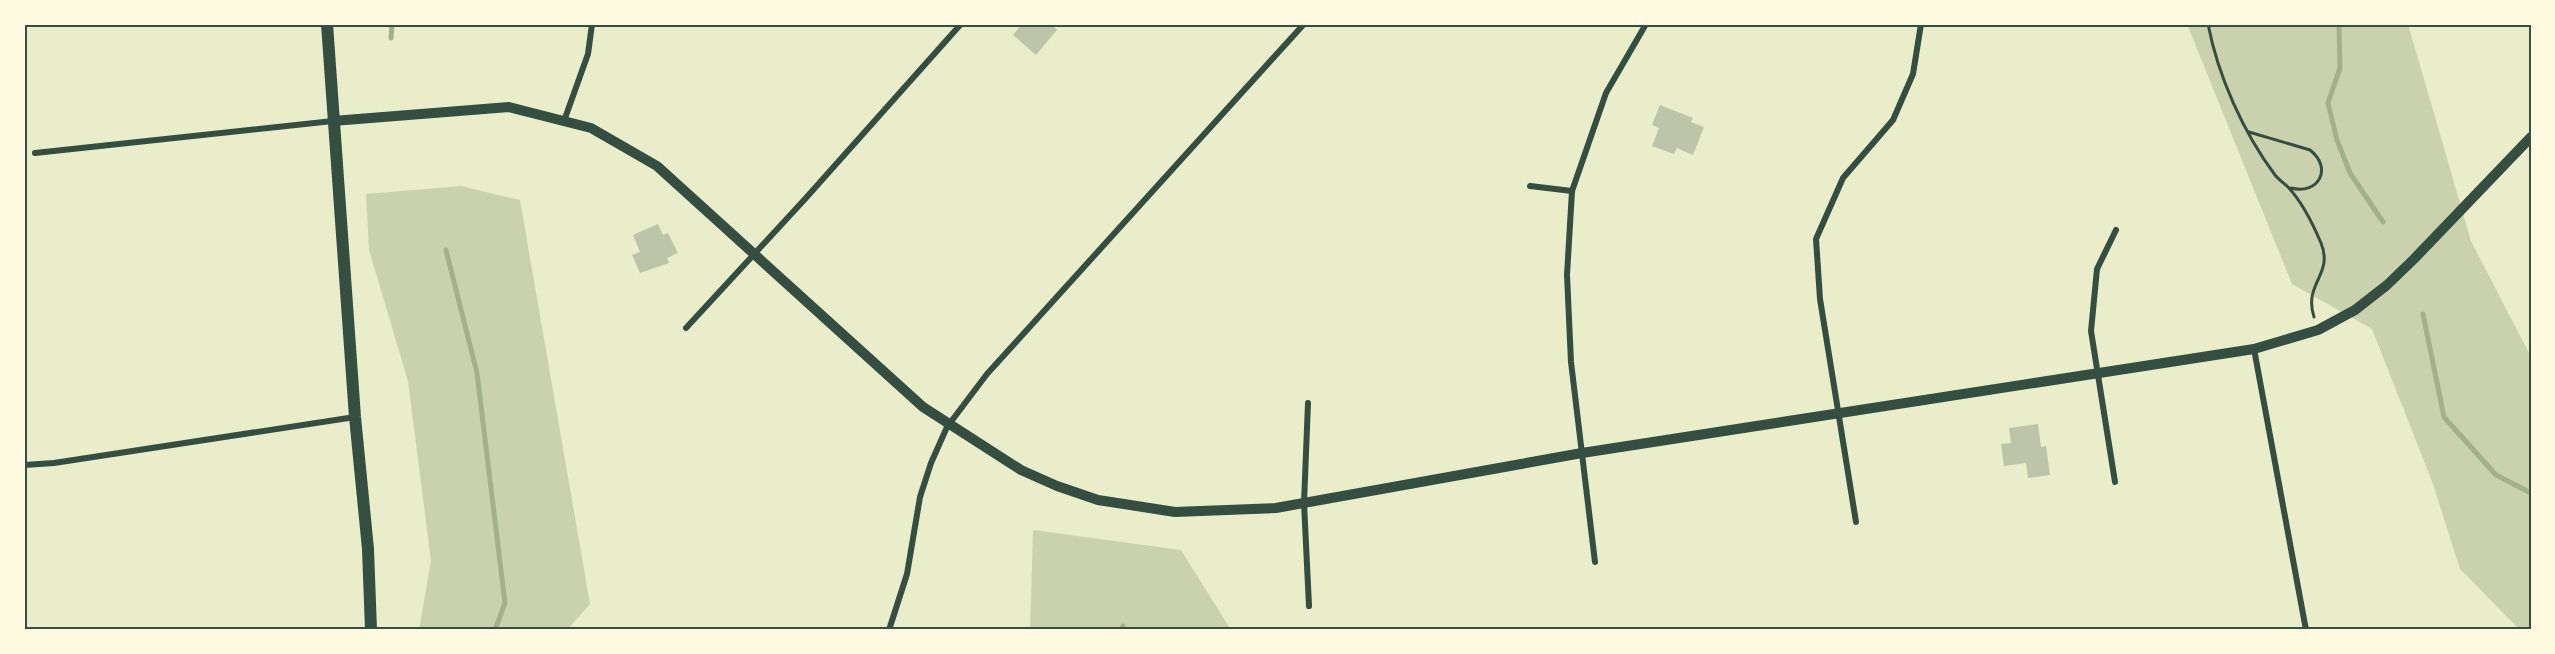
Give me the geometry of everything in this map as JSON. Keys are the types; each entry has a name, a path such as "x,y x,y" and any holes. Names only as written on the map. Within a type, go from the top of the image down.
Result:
{"main road":[{"path":"327,24 355,417 368,549 370,630"}],"street":[{"path":"564,121 588,54 592,24"},
{"path":"686,328 961,24"},
{"path":"889,630 907,574 920,497 930,463 950,422 995,365 1304,24"},
{"path":"1595,562 1571,362 1567,275 1572,191 1606,93 1646,24"},
{"path":"1856,522 1820,299 1816,239 1843,178 1893,120 1913,74 1922,24"},
{"path":"34,153 333,121 509,107 591,128 657,166 923,407 950,422 1021,470 1057,486 1098,500 1175,512 1276,508 1582,453 2254,349 2318,330 2355,310 2387,285 2531,137"},
{"path":"1530,186 1572,191"},
{"path":"2115,482 2091,331 2097,269 2116,231"},
{"path":"2254,349 2306,630"},
{"path":"1308,403 1304,503 1309,606"},
{"path":"24,465 54,463 355,417"}],"path":[{"path":"2208,24 2221,71 2249,132 2277,177 2289,188 2307,214 2322,246 2324,266 2310,296 2310,306 2318,330"},
{"path":"2249,132 2310,150 2318,156 2321,176 2316,183 2309,189 2289,188"}],"green space":[{"path":"2187,24 2408,24 2471,241 2531,357 2531,630 2520,630 2460,569 2433,484 2372,329 2292,284"},
{"path":"461,186 520,200 590,604 567,630 419,630 431,561 408,381 369,250 366,194"},
{"path":"1033,530 1181,550 1231,630 1030,630"}],"building":[{"path":"1022,24 1051,24 1057,30 1036,55 1013,35"},
{"path":"1660,105 1693,118 1691,122 1704,127 1693,155 1677,148 1674,154 1652,146 1659,128 1652,125"},
{"path":"658,224 663,235 668,233 678,253 667,258 669,263 640,273 632,255 640,252 633,235"},
{"path":"2038,424 2041,447 2046,446 2050,475 2028,478 2026,463 2004,466 2001,444 2011,443 2009,428"}],"waterway":[{"path":"391,38 392,24"},
{"path":"2339,24 2340,68 2328,103 2337,140 2350,173 2383,222"},
{"path":"446,250 477,373 505,603 495,630"},
{"path":"2423,314 2444,417 2496,475 2531,493"},
{"path":"1122,630 1123,626"}]}
